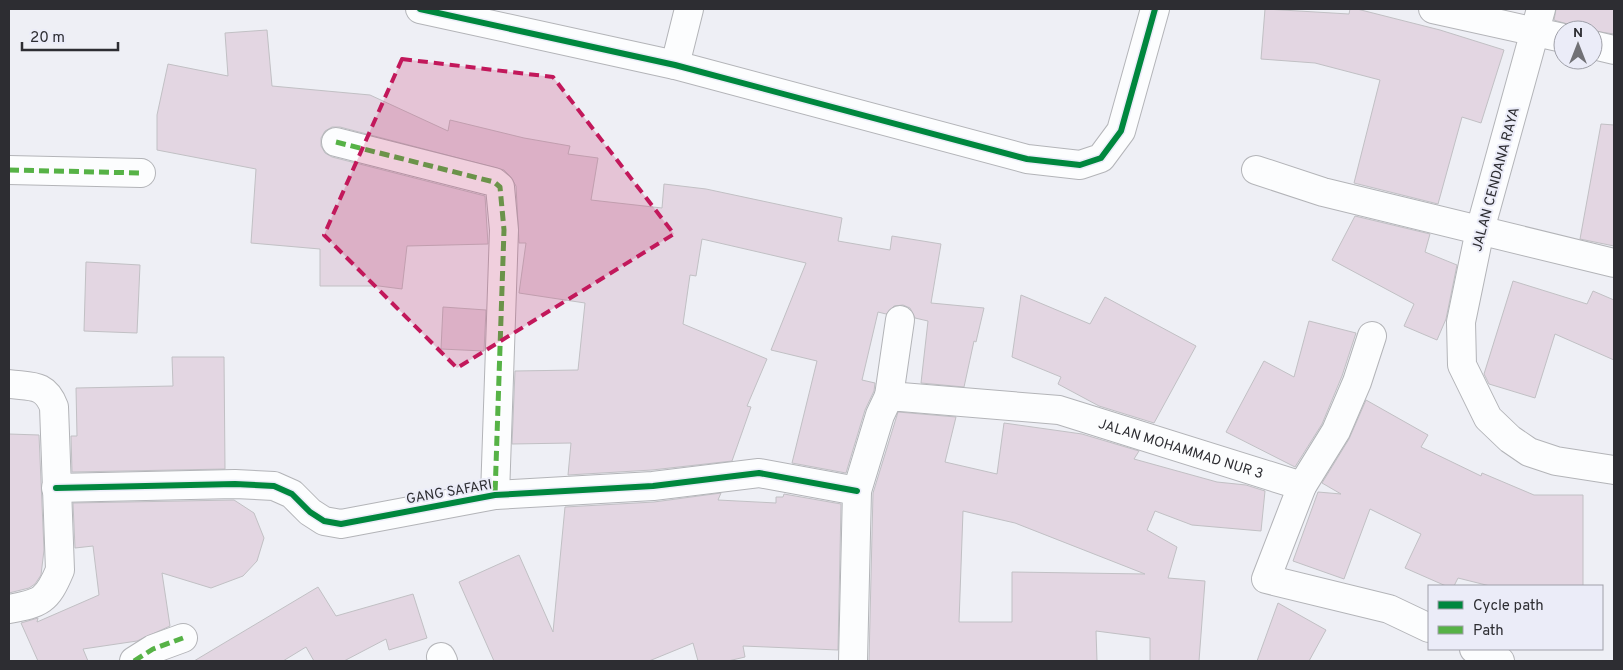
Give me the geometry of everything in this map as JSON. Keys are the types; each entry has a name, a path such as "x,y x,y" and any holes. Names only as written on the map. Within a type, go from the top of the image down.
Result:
{"street":[{"path":"420,9 676,65 1027,159 1080,165 1101,158 1121,131 1155,9"},
{"path":"676,65 689,9"},
{"path":"1433,9 1538,20 1553,31"},
{"name":"JALAN CENDANA RAYA","path":"1538,20 1480,230 1462,322 1462,365 1488,418 1510,439 1529,452 1556,461 1614,470"},
{"path":"336,142 494,182 500,188 504,230 495,495"},
{"path":"9,170 141,173"},
{"path":"1256,170 1323,192 1614,263"},
{"path":"853,661 857,491 880,415 890,396 900,320"},
{"path":"1372,336 1357,382 1336,431 1302,486 1266,579 1389,609 1428,628"},
{"path":"9,384 40,388 50,394 54,407 60,570 44,599 34,604 9,609"},
{"name":"JALAN MOHAMMAD NUR 3","path":"890,396 1059,410 1302,486"},
{"name":"GANG SAFARI","path":"56,488 235,484 274,486 292,494 310,512 324,521 341,524 495,495 653,486 759,473 857,491"},
{"path":"134,661 153,649 183,638"},
{"path":"1476,650 1500,661"}],"highlighted area":[{"path":"402,59 553,77 674,234 457,368 324,235"}],"building":[{"path":"1265,9 1349,14 1350,9 1357,9 1440,30 1504,50 1481,123 1462,117 1438,204 1354,183 1380,80 1315,63 1261,59"},
{"path":"1556,9 1614,9 1614,34 1603,32 1603,20 1554,20"},
{"path":"267,30 272,86 370,95 448,131 450,120 524,138 570,146 568,154 598,158 591,200 662,208 664,184 706,189 842,218 838,241 890,250 892,236 941,244 931,303 984,308 976,342 974,341 964,387 921,383 928,321 915,318 910,308 903,305 894,306 886,314 878,312 862,380 875,383 874,391 865,410 846,473 792,463 817,361 771,350 806,263 702,239 696,276 690,275 683,324 767,359 747,406 751,407 732,461 652,470 568,475 571,443 512,444 515,371 578,370 585,303 519,293 526,243 519,243 516,186 504,170 340,127 332,127 325,131 321,138 321,146 325,153 332,157 485,196 488,244 407,246 402,289 379,286 320,286 320,249 251,243 256,169 157,150 157,115 168,64 228,76 225,33"},
{"path":"1601,124 1614,125 1614,246 1580,239"},
{"path":"1355,216 1430,234 1425,252 1457,265 1446,319 1437,340 1404,326 1414,304 1332,260"},
{"path":"86,262 140,265 137,333 84,331"},
{"path":"1513,281 1587,304 1593,291 1614,300 1614,360 1555,334 1535,398 1489,384 1484,374"},
{"path":"1021,295 1090,324 1105,297 1196,346 1154,423 1099,406 1058,384 1061,377 1012,357"},
{"path":"443,307 486,310 484,351 441,349"},
{"path":"1309,321 1356,333 1342,376 1322,424 1295,467 1226,432 1264,361 1294,377"},
{"path":"172,357 224,357 225,469 72,472 71,436 77,436 76,388 173,386"},
{"path":"1366,400 1428,435 1421,447 1481,476 1482,473 1534,495 1583,495 1583,585 1486,585 1458,578 1454,585 1444,585 1405,568 1421,534 1370,509 1344,579 1293,561 1318,492 1341,494 1322,483 1349,439"},
{"path":"898,412 956,417 945,462 997,474 1004,423 1082,434 1139,451 1134,459 1217,482 1246,485 1265,491 1261,531 1192,525 1155,511 1147,530 1177,547 1168,578 1205,581 1199,661 1150,661 1150,638 1096,631 1097,661 869,661 873,493","holes":["963,511 1015,523 1145,574 1012,572 1012,622 959,622"]},
{"path":"9,434 39,435 44,550 41,575 35,584 29,588 9,593"},
{"path":"721,493 718,500 776,503 776,497 783,497 784,494 841,504 838,650 743,646 745,657 728,661 698,661 693,643 649,661 494,661 459,582 519,555 553,632 565,507 654,502"},
{"path":"234,500 254,513 264,538 257,561 243,576 211,588 162,573 170,626 137,641 83,649 88,661 38,661 21,623 38,618 37,622 99,595 93,546 75,548 73,503"},
{"path":"318,587 336,616 413,594 427,638 389,650 386,639 344,661 314,661 306,647 283,661 194,661"},
{"path":"1278,603 1326,630 1309,661 1257,661"}],"marked path":[{"path":"336,142 494,182 500,187 504,230 495,495"},
{"path":"9,170 141,173"},
{"path":"134,661 153,649 183,638"}],"cycle path":[{"path":"420,9 675,65 1027,159 1080,165 1101,158 1121,131 1155,9"},
{"path":"56,488 235,484 274,486 292,494 310,512 324,521 341,524 495,495 653,486 759,473 857,491"}]}
